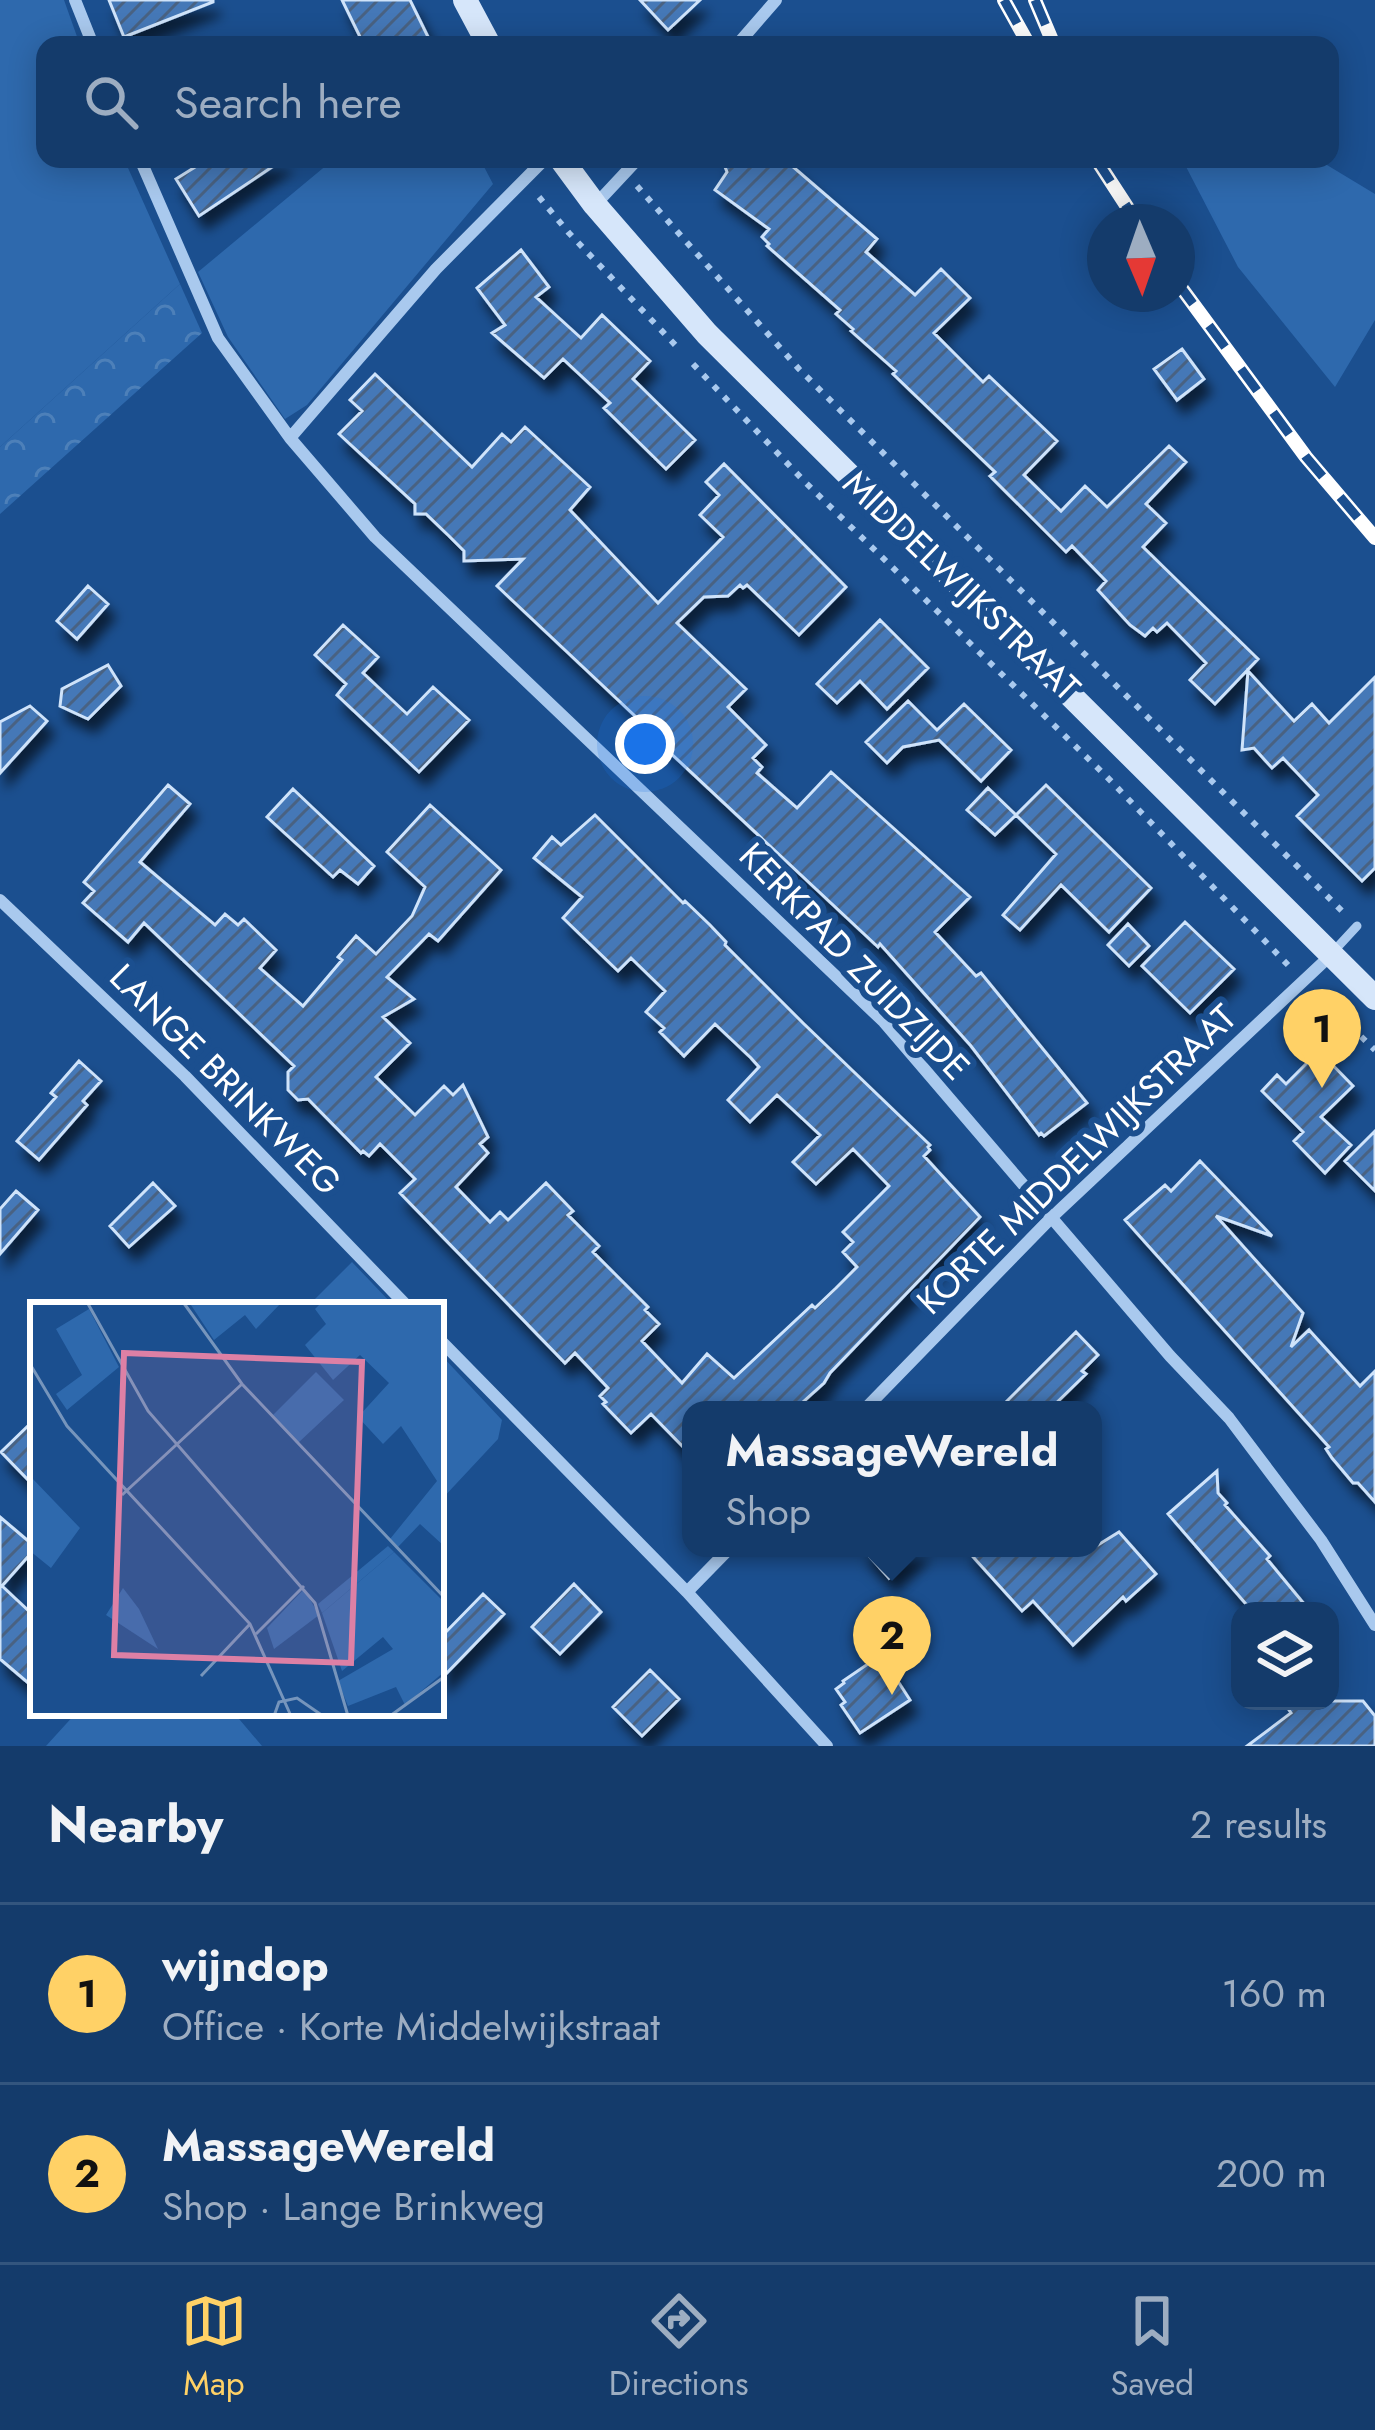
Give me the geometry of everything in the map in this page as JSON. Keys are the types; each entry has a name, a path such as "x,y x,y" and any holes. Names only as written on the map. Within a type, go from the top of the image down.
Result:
{"main road":[{"path":"465,0 483,36"},
{"name":"MIDDELWIJKSTRAAT","path":"568,168 707,334 1375,998"}],"street":[{"path":"75,0 89,36"},
{"path":"745,36 776,0"},
{"name":"KERKPAD ZUIDZIJDE","path":"144,168 218,338 290,438 375,537 884,1022 1228,1418 1321,1540 1375,1625"},
{"path":"290,438 436,269 535,168"},
{"path":"595,206 630,168"},
{"name":"LANGE BRINKWEG","path":"0,899 185,1076 403,1302"},
{"name":"KORTE MIDDELWIJKSTRAAT","path":"873,1401 1051,1218 1331,955"},
{"path":"444,1344 687,1592 827,1746"},
{"path":"687,1592 721,1557"}],"lane":[{"path":"1331,955 1357,926"}],"path":[{"name":"MIDDELWIJKSTRAAT","path":"626,173 799,369 1357,926"},
{"name":"MIDDELWIJKSTRAAT","path":"524,178 569,233 804,481 1107,776 1375,1050"}],"green space":[{"path":"0,0 64,0 77,36 36,36 36,168 128,168 180,284 0,447"},
{"path":"323,168 485,168 493,184 307,405 285,419 228,337 198,272"},
{"path":"1187,168 1332,168 1375,194 1375,320 1335,387 1238,267"},
{"path":"180,284 202,333 0,514 0,447"},
{"path":"352,1262 390,1302 312,1302"},
{"path":"444,1358 502,1420 498,1439 444,1497"},
{"path":"73,1716 237,1716 262,1746 46,1746"}],"building":[{"path":"109,0 213,0 213,2 124,36"},
{"path":"342,0 410,0 428,36 360,36"},
{"path":"640,0 700,0 668,30"},
{"path":"194,168 271,168 199,216 176,179"},
{"path":"725,168 794,168 877,239 866,252 915,295 941,269 970,298 934,333 983,382 989,376 1057,441 1024,475 1061,511 1085,486 1107,507 1169,446 1186,462 1146,504 1166,523 1143,547 1258,659 1215,704 1190,680 1206,663 1167,623 1145,636 1130,625 1098,590 1106,581 1072,546 1066,552 990,476 995,472 851,331 836,314 840,310 767,246 762,237 769,229 715,190"},
{"path":"521,250 549,287 536,297 581,338 602,315 650,361 633,379 695,440 666,469 604,408 610,403 563,359 544,378 492,333 505,325 477,288"},
{"path":"1182,349 1204,379 1177,400 1154,369"},
{"path":"375,374 472,467 502,434 511,442 525,427 590,487 570,510 658,603 723,537 700,515 719,495 706,482 724,464 846,587 799,635 747,585 728,596 704,597 677,623 746,689 728,707 766,745 753,758 762,767 757,773 797,808 831,772 970,897 935,932 976,976 981,973 1087,1103 1044,1136 1039,1135 971,1046 880,944 878,947 497,586 523,559 464,561 464,551 449,536 426,514 415,514 415,504 339,434 362,411 350,400"},
{"path":"88,586 108,604 77,639 57,621"},
{"path":"880,620 928,668 887,709 860,681 837,703 817,684"},
{"path":"343,625 378,657 363,673 407,714 433,687 469,720 419,772 337,695 346,684 315,655"},
{"path":"108,665 121,686 88,719 60,706 62,689"},
{"path":"1248,671 1294,721 1312,704 1329,723 1375,677 1375,868 1362,881 1297,816 1318,795 1283,758 1272,768 1254,748 1242,750"},
{"path":"908,701 937,730 964,704 1011,750 981,781 939,740 903,747 887,763 866,742"},
{"path":"30,706 47,721 0,773 0,722"},
{"path":"168,785 190,804 140,862 215,925 225,914 238,925 244,919 276,950 260,968 303,1006 356,936 376,954 412,916 425,887 387,852 430,805 501,870 438,941 429,934 387,977 414,999 383,1017 410,1043 376,1077 415,1115 444,1086 453,1095 463,1085 488,1137 480,1144 488,1153 456,1187 490,1222 500,1212 508,1220 546,1183 573,1211 568,1215 599,1246 593,1252 648,1307 645,1310 659,1324 642,1341 682,1383 707,1354 734,1378 812,1305 815,1308 857,1267 843,1252 853,1242 843,1232 889,1186 853,1149 816,1184 793,1162 820,1135 777,1095 750,1122 728,1100 759,1067 751,1058 715,1024 684,1056 660,1032 664,1028 646,1012 665,991 631,958 618,971 563,918 582,897 534,858 552,837 561,845 595,815 930,1145 924,1156 980,1217 804,1401 682,1401 682,1446 651,1414 631,1433 603,1404 600,1396 608,1388 575,1353 565,1363 400,1193 415,1179 380,1144 369,1156 361,1153 308,1099 298,1100 288,1090 288,1072 294,1066 144,923 128,942 83,903 94,891 84,882"},
{"path":"1046,785 1151,888 1109,932 1061,885 1020,930 1003,915 1056,854 1016,815"},
{"path":"988,788 1016,815 995,835 967,810"},
{"path":"293,789 374,866 358,884 340,870 333,877 267,817"},
{"path":"1185,922 1234,969 1190,1013 1142,966"},
{"path":"1128,924 1149,946 1129,966 1108,945"},
{"path":"1319,1051 1353,1086 1321,1117 1351,1145 1325,1173 1294,1141 1303,1132 1262,1091 1277,1075 1286,1084"},
{"path":"79,1061 101,1081 83,1101 87,1105 39,1160 17,1141 56,1097 51,1093"},
{"path":"1375,1131 1375,1191 1345,1161"},
{"path":"1200,1161 1272,1236 1216,1216 1303,1313 1291,1347 1309,1330 1360,1386 1375,1371 1375,1502 1353,1483 1326,1449 1329,1447 1125,1220 1165,1185 1171,1191"},
{"path":"153,1183 175,1206 129,1247 110,1226"},
{"path":"16,1191 38,1210 0,1254 0,1209"},
{"path":"1076,1332 1098,1355 1058,1401 1007,1401"},
{"path":"30,1424 30,1482 1,1452"},
{"path":"1217,1471 1218,1493 1225,1505 1303,1602 1244,1602 1168,1514"},
{"path":"0,1517 30,1542 30,1554 2,1586 30,1612 30,1684 0,1659"},
{"path":"1119,1532 1156,1574 1126,1601 1123,1597 1073,1645 1033,1601 1022,1611 973,1557 1102,1557 1102,1542"},
{"path":"870,1557 911,1557 889,1578"},
{"path":"574,1584 601,1612 560,1654 532,1627"},
{"path":"483,1594 504,1614 444,1676 444,1634"},
{"path":"881,1655 910,1700 860,1733 836,1689"},
{"path":"650,1670 679,1699 642,1736 613,1707"},
{"path":"1339,1701 1363,1701 1375,1716 1375,1746 1247,1746 1289,1710 1339,1710"}],"railway":[{"path":"1004,0 1024,36"},
{"path":"1035,0 1050,36"},
{"path":"1102,168 1125,204"},
{"path":"1195,306 1306,457 1375,538"}],"place":[{"name":"wijndop","path":"1322,1088"},
{"name":"MassageWereld","path":"892,1695"}]}
